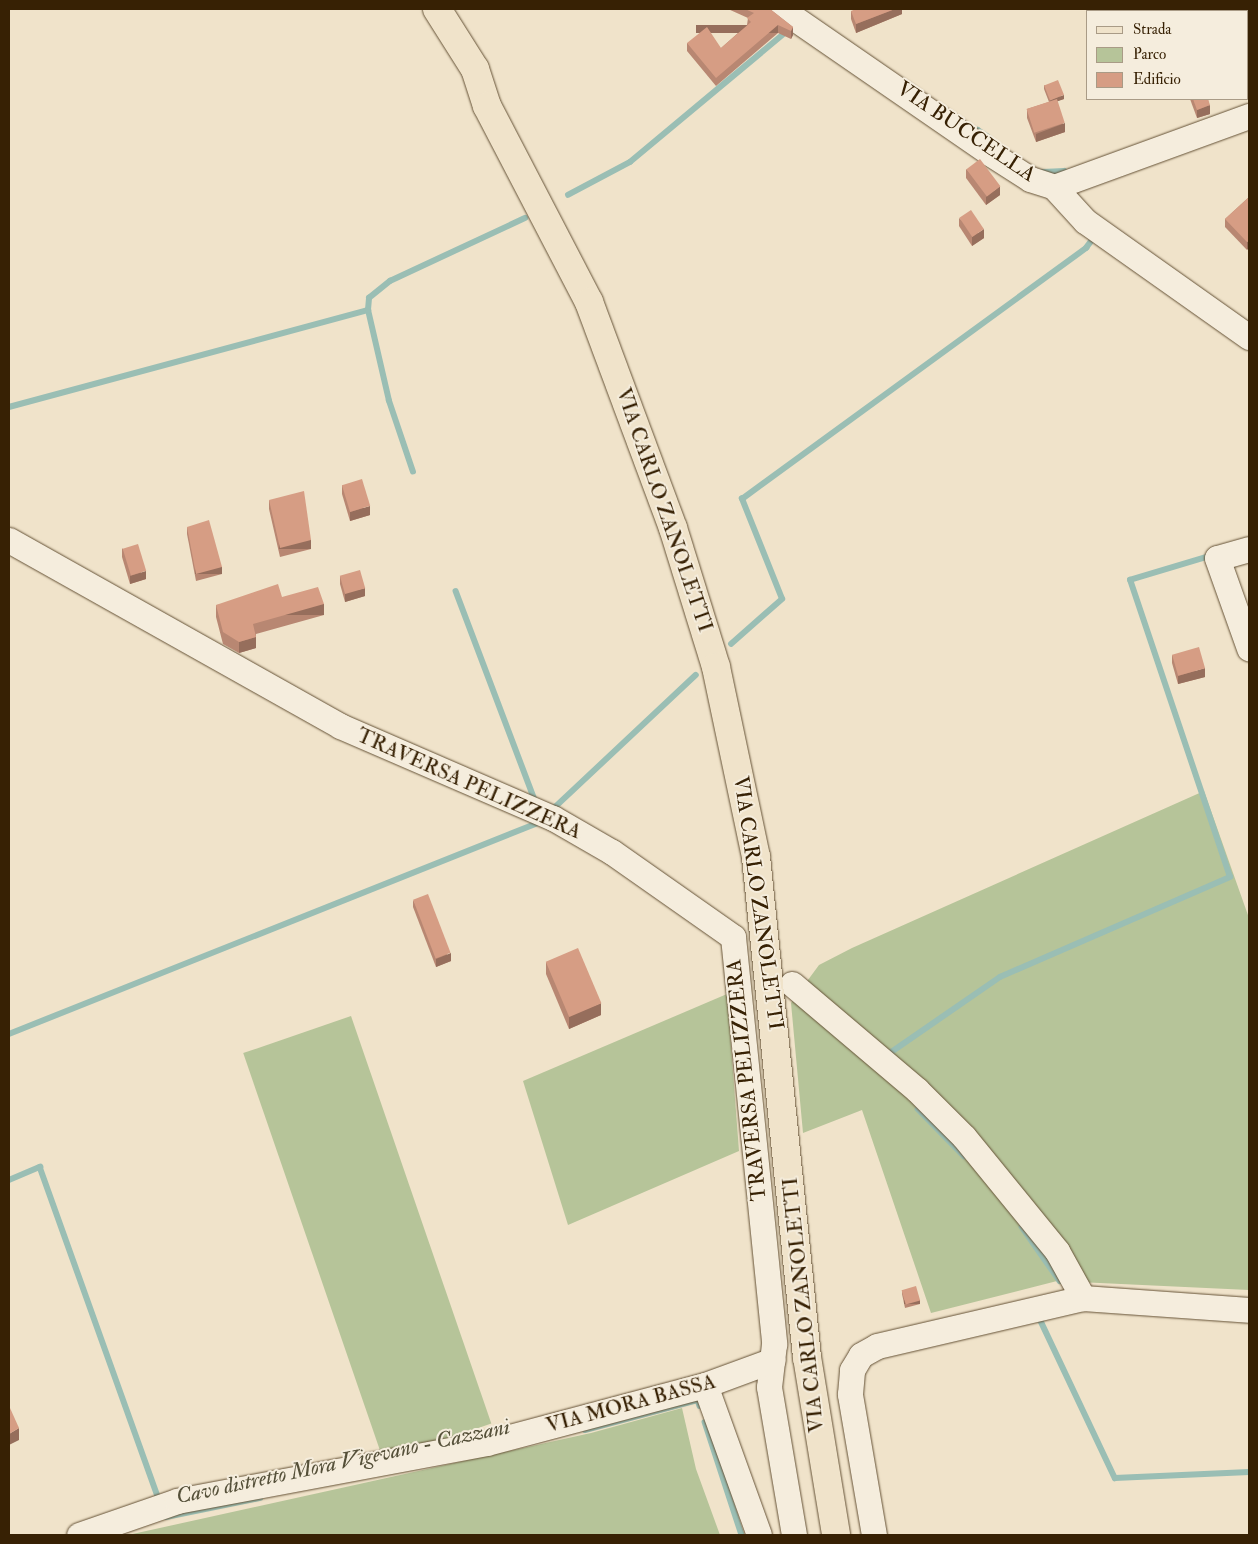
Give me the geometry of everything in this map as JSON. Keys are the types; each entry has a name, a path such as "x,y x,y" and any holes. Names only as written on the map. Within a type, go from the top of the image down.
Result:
{"main road":[{"name":"VIA CARLO ZANOLETTI","path":"417,9 487,106 546,214 621,379 701,613 734,739 756,857 807,1357 836,1535"},
{"name":"VIA CARLO ZANOLETTI","path":"437,9 475,69 487,106"}],"street":[{"name":"VIA BUCCELLA","path":"781,9 970,139 1030,178 1054,187 1249,116"},
{"path":"1054,187 1085,221 1249,337"},
{"name":"TRAVERSA PELIZZERA","path":"9,540 340,726 553,818 612,852 733,938 773,1360 769,1387 794,1535"},
{"path":"1249,549 1217,558 1249,648"},
{"path":"792,984 882,1058 970,1145 1057,1252 1076,1300"},
{"path":"874,1535 850,1394 852,1370 861,1355 877,1346 1076,1300 1249,1310"},
{"name":"VIA MORA BASSA","path":"79,1535 162,1507 487,1443 705,1385 773,1360"},
{"path":"705,1385 760,1535"}],"green space":[{"path":"1204,791 1249,918 1249,1290 1057,1281 931,1313 862,1110 803,1133 791,1003 819,965 852,948"},
{"path":"727,994 739,1151 568,1225 523,1081"},
{"path":"351,1016 491,1424 384,1461 243,1053"},
{"path":"682,1408 696,1469 720,1535 128,1535 591,1433"}],"building":[{"path":"745,9 770,9 793,27 791,31 778,25 716,78 687,43 707,27 721,48 751,22 747,18 754,13"},
{"path":"856,9 895,9 856,24 851,11"},
{"path":"1058,80 1064,95 1050,100 1044,86"},
{"path":"1057,99 1065,123 1034,133 1027,109"},
{"path":"1193,100 1208,100 1210,105 1197,110"},
{"path":"980,159 1000,186 987,196 966,169"},
{"path":"1249,197 1249,240 1247,242 1225,219"},
{"path":"971,210 984,229 972,237 959,218"},
{"path":"362,479 370,506 350,512 342,485"},
{"path":"304,491 311,540 280,548 269,500"},
{"path":"209,520 222,567 196,574 187,527"},
{"path":"138,544 146,571 131,575 123,549"},
{"path":"360,570 365,588 345,594 340,576"},
{"path":"278,584 282,597 318,587 324,604 253,624 256,637 239,642 223,632 216,605"},
{"path":"1199,647 1205,668 1178,676 1172,655"},
{"path":"428,894 451,953 436,959 413,900"},
{"path":"578,948 601,1003 569,1017 546,962"},
{"path":"916,1286 920,1300 906,1305 902,1290"},
{"path":"9,1408 19,1428 9,1434"}],"waterway":[{"path":"568,195 630,162 787,31"},
{"path":"974,135 978,130 990,138"},
{"path":"1043,172 1064,171"},
{"path":"413,472 389,401 368,310 369,298 390,281 525,218"},
{"path":"731,644 782,599 742,499 1086,248 1095,236"},
{"path":"9,407 368,310"},
{"path":"887,1055 1000,977 1230,877 1130,580 1210,556"},
{"path":"456,591 536,803"},
{"path":"552,810 696,675"},
{"path":"9,1034 543,821"},
{"path":"918,1109 964,1156"},
{"name":"Cavo distretto Mora Vigevano - Cazzani","path":"9,1180 40,1167 159,1500"},
{"path":"1022,1227 1060,1281"},
{"path":"1040,1319 1115,1478 1249,1472"},
{"name":"Cavo distretto Mora Vigevano - Cazzani","path":"585,1430 698,1400 700,1406"},
{"name":"Cavo distretto Mora Vigevano - Cazzani","path":"705,1422 742,1535"},
{"name":"Cavo distretto Mora Vigevano - Cazzani","path":"166,1517 260,1498"}]}
